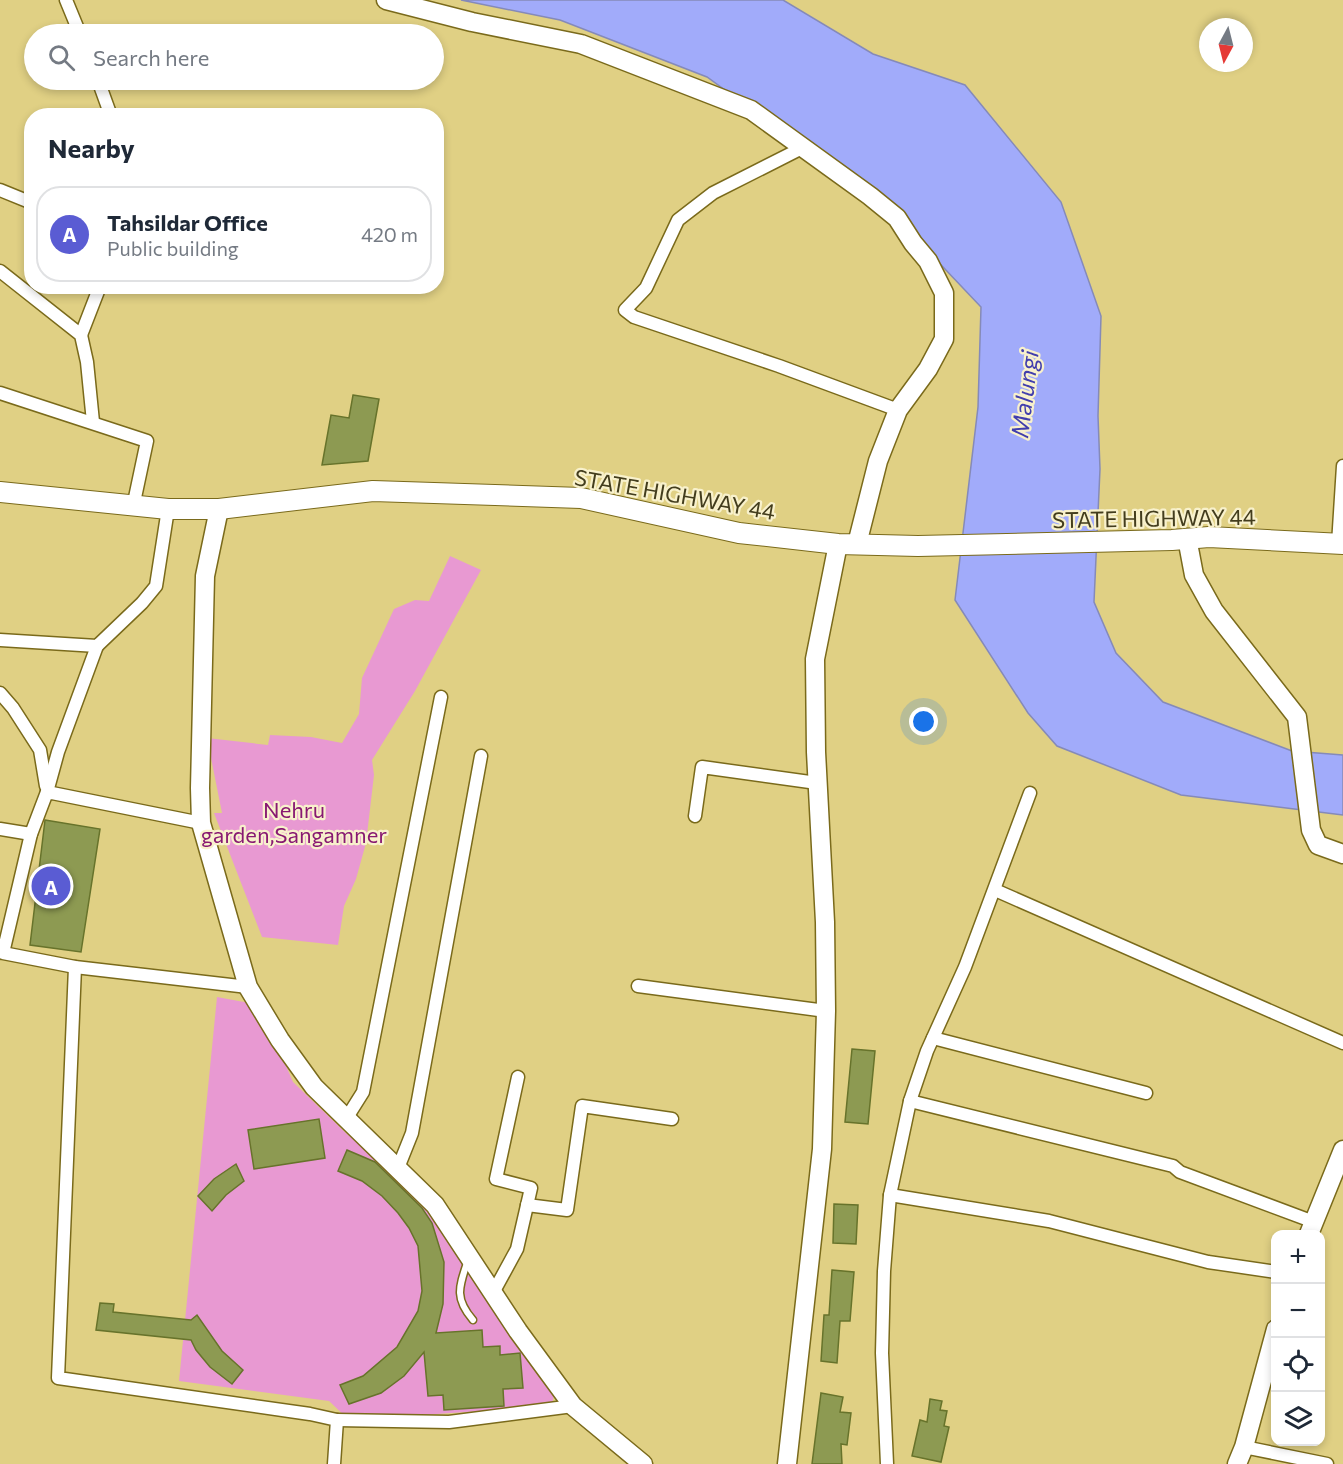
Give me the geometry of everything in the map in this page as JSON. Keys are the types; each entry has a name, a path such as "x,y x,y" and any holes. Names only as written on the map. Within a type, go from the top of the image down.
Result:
{"main road":[{"name":"STATE HIGHWAY 44","path":"0,492 168,509 219,508 373,491 581,498 739,533 848,544 918,546 1209,537 1341,544"}],"street":[{"path":"66,0 75,24"},
{"path":"386,0 471,22 581,44 751,110 897,218 928,261 944,293 944,339 928,369 898,410 848,544 815,659 825,922 826,1011 822,1149 787,1464"},
{"path":"102,90 108,108"},
{"path":"802,148 713,193 678,220 646,288 625,310 634,317 779,366 898,410"},
{"path":"0,190 24,200"},
{"path":"0,271 24,290"},
{"path":"29,294 81,335"},
{"path":"93,422 87,362 81,335 97,294"},
{"path":"0,393 147,441 134,507"},
{"path":"1341,544 1343,466"},
{"path":"219,508 205,576 201,823 248,987 280,1040 314,1087 435,1205 518,1331 573,1406 643,1464"},
{"path":"168,509 156,586 142,603 97,646 58,752 32,834 2,953 75,967 248,987"},
{"path":"1179,539 1194,575 1214,611 1297,717 1311,830 1318,845 1343,854"},
{"path":"0,640 97,646"},
{"path":"0,693 13,708 40,750 47,792"},
{"path":"346,1119 363,1092 441,697"},
{"path":"398,1168 412,1133 481,756"},
{"path":"695,816 702,767 818,783"},
{"path":"47,792 201,823"},
{"path":"887,1464 882,1353 884,1271 890,1195 910,1101 933,1038 965,967 995,890 1030,793"},
{"path":"0,829 32,834"},
{"path":"995,890 1343,1043"},
{"path":"75,967 58,1378 310,1414 337,1420 449,1422 573,1406"},
{"path":"638,986 826,1011"},
{"path":"933,1038 1146,1093"},
{"path":"492,1293 517,1249 531,1188 496,1179 518,1077"},
{"path":"910,1101 1173,1167 1312,1228 1343,1149"},
{"path":"527,1205 567,1210 582,1106 672,1119"},
{"path":"890,1195 1049,1221 1208,1262 1271,1271"},
{"path":"1237,1464 1244,1447 1273,1338"},
{"path":"334,1464 337,1420"},
{"path":"1244,1447 1327,1464"}],"lane":[{"path":"469,1257 462,1278 459,1298 462,1308 473,1320"}],"green space":[{"name":"Nehru garden,Sangamner","path":"450,556 481,570 415,691 372,760 374,775 366,843 356,879 344,906 338,945 262,937 214,813 222,813 207,738 268,745 270,735 311,737 342,743 359,714 362,678 394,609 415,600 429,601"},
{"path":"217,997 260,1005 293,1082 348,1135 360,1141 400,1177 441,1228 555,1388 552,1406 349,1420 329,1401 179,1381"}],"water":[{"name":"Malungi","path":"461,0 783,0 873,54 965,85 1061,202 1101,316 1098,416 1100,469 1094,602 1116,653 1163,702 1292,751 1343,755 1343,815 1181,795 1057,746 1028,713 955,600 978,407 981,307 888,209 707,77 560,20"}],"building":[{"path":"353,395 379,399 368,461 322,465 331,415 349,418"},
{"path":"45,820 100,829 81,952 30,945"},
{"path":"852,1049 875,1051 868,1124 845,1122"},
{"path":"319,1119 325,1158 254,1169 248,1130"},
{"path":"347,1150 375,1162 422,1208 432,1223 444,1262 443,1304 436,1333 482,1330 483,1347 500,1346 500,1355 520,1353 523,1388 503,1389 504,1406 444,1410 443,1395 428,1396 424,1352 404,1376 381,1393 349,1404 340,1385 363,1376 397,1347 418,1311 422,1291 418,1246 409,1228 382,1196 362,1181 338,1171"},
{"path":"236,1164 244,1181 226,1195 212,1211 198,1196 214,1179"},
{"path":"834,1204 858,1205 856,1244 833,1243"},
{"path":"832,1270 854,1272 850,1321 840,1321 837,1363 821,1361 824,1315 829,1315"},
{"path":"100,1303 114,1304 113,1312 191,1320 197,1315 222,1351 243,1370 232,1384 210,1367 191,1340 96,1330"},
{"path":"821,1393 843,1397 840,1412 851,1413 847,1445 841,1444 842,1464 812,1464"},
{"path":"930,1399 942,1401 940,1410 947,1411 944,1426 949,1427 941,1462 912,1456 920,1420 927,1422"}],"place":[{"name":"Tahsildar Office","path":"51,886"}]}
